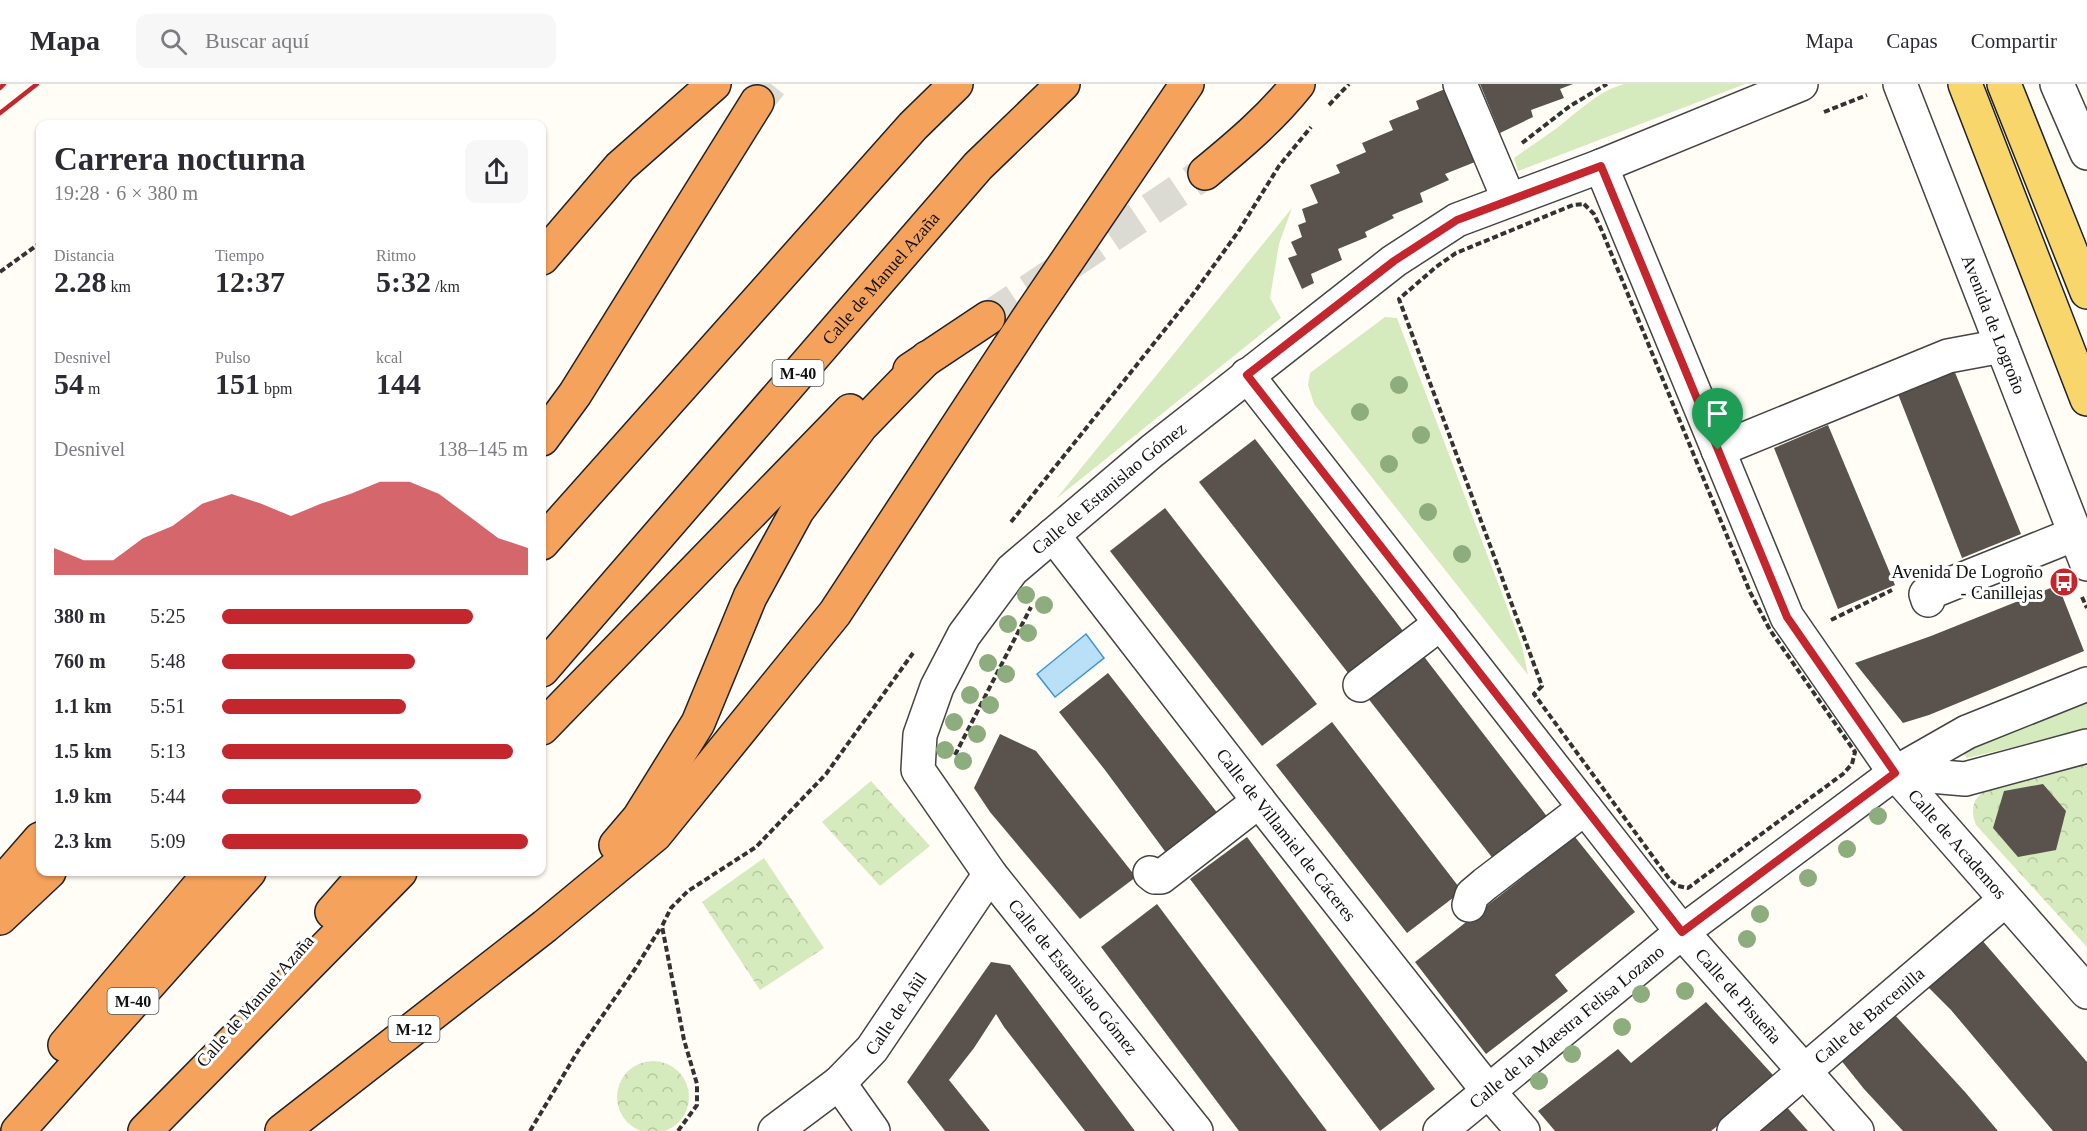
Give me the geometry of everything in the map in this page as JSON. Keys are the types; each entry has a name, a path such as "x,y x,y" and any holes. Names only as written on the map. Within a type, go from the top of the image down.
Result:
{"highway":[{"path":"546,253 620,167 714,84"},
{"path":"546,539 913,126 956,84"},
{"name":"Calle de Manuel Azaña","path":"546,665 978,166 1063,84"},
{"path":"546,926 655,835 835,614 1027,320 1187,84"},
{"path":"1205,172 1244,142 1280,106 1298,84"},
{"path":"546,434 575,394 757,102"},
{"path":"546,724 848,413 988,318"},
{"path":"546,926 639,818 698,723 750,597 797,511 861,426 927,358"},
{"path":"546,412 558,398 575,394"},
{"path":"0,885 36,844"},
{"path":"0,918 45,876"},
{"path":"0,1123 207,876"},
{"name":"M-40","path":"18,1131 245,876"},
{"name":"Calle de Manuel Azaña","path":"144,1131 364,876"},
{"path":"144,1131 396,876"},
{"name":"M-12","path":"282,1131 546,926"}],"main road":[{"path":"1965,84 2087,399"},
{"path":"2004,84 2087,292"}],"street":[{"path":"1460,84 1509,200"},
{"name":"Calle de Estanislao Gómez","path":"1196,1131 990,873 918,770 921,735 937,687 964,635 1012,570 1152,451 1394,261 1457,220 1601,166 1801,84"},
{"name":"Avenida de Logroño","path":"1900,84 2087,564"},
{"path":"2057,84 2087,153"},
{"name":"Calle de Academos","path":"1601,166 1787,617 1895,773 2087,992"},
{"path":"1718,450 1948,356 2002,346"},
{"name":"Calle de Pisueña","path":"1247,375 1682,932 1857,1131"},
{"path":"1928,600 1926,594 2075,534"},
{"name":"Calle de Villamiel de Cáceres","path":"1053,535 1489,1092 1523,1131"},
{"path":"1360,685 1441,623"},
{"name":"Calle de la Maestra Felisa Lozano","path":"1440,1131 1682,932 1895,773 1967,732 2087,684"},
{"path":"1895,773 1965,779 2087,746"},
{"path":"1150,873 1155,877 1161,877 1260,801"},
{"path":"1469,905 1472,895 1485,884 1585,808"},
{"name":"Calle de Añil","path":"775,1131 839,1083 872,1049 990,873"},
{"name":"Calle de Barcenilla","path":"1734,1131 2005,900"},
{"path":"839,1083 873,1131"}],"path":[{"path":"1390,306 1456,253 1573,205 1584,204 1594,214 1750,592 1770,630 1854,752 1852,764 1843,774 1688,888 1678,886 1670,880 1534,694 1542,686 1399,299"},
{"path":"0,272 36,246"},
{"path":"1830,620 1898,588"},
{"path":"951,762 1034,601"},
{"path":"530,1131 578,1051 662,926"}],"green space":[{"path":"1624,84 1745,84 1518,171 1514,158 1597,97"},
{"path":"1292,208 1279,244 1270,298 1281,318 1056,499"},
{"path":"1385,317 1397,318 1522,646 1528,675 1314,404 1308,385 1310,373"},
{"path":"2087,698 2087,730 1967,758 1964,755 1967,749"},
{"path":"2087,761 2087,947 1976,825 1973,807 1977,798 1991,787"},
{"path":"871,781 930,846 880,886 822,822"},
{"path":"764,858 824,948 760,990 702,902"},
{"path":"646,1062 660,1062 673,1067 683,1077 688,1090 688,1104 683,1117 673,1127 660,1132 646,1132 633,1127 623,1117 618,1104 618,1090 623,1077 633,1067"}],"water":[{"path":"1086,634 1104,658 1055,697 1037,674"}],"building":[{"path":"1480,84 1573,84 1560,89 1564,98 1531,110 1533,117 1500,133"},
{"path":"1445,89 1475,162 1445,174 1449,180 1420,193 1423,202 1392,215 1394,218 1365,232 1367,237 1338,249 1342,260 1311,274 1314,283 1302,289 1288,258 1297,255 1291,242 1302,237 1298,225 1306,222 1302,209 1318,203 1310,185 1340,173 1336,165 1366,152 1362,143 1393,130 1389,121 1419,109 1416,101"},
{"path":"1954,370 2021,534 1962,558 1898,394"},
{"path":"1828,425 1895,585 1838,609 1774,448"},
{"path":"1255,439 1407,636 1352,678 1199,482"},
{"path":"1165,508 1317,704 1262,746 1110,551"},
{"path":"2058,585 2084,651 1929,715 1903,723 1855,663 1931,636"},
{"path":"1422,654 1552,823 1498,865 1367,697"},
{"path":"1108,673 1219,815 1167,854 1059,712"},
{"path":"1332,722 1462,891 1407,933 1276,765"},
{"path":"1000,734 1036,751 1136,877 1080,919 990,812 974,788"},
{"path":"2043,784 2066,811 2056,850 2018,857 1993,828 2004,791"},
{"path":"1247,837 1435,1089 1380,1131 1190,879"},
{"path":"1575,837 1635,912 1555,975 1568,991 1486,1054 1415,962"},
{"path":"1157,904 1327,1131 1239,1131 1101,947"},
{"path":"1981,939 2087,1062 2087,1131 2053,1131 1951,1010 1928,987"},
{"path":"991,962 1010,965 1135,1131 1085,1131 996,1014 974,1048 949,1080 990,1131 945,1131 907,1082"},
{"path":"1706,1002 1773,1075 1735,1112 1711,1131 1555,1131 1538,1111 1618,1049 1631,1063"},
{"path":"1894,1014 1998,1131 1903,1131 1864,1089 1840,1059"},
{"path":"1784,1104 1808,1131 1752,1131"}],"tunnel":[{"path":"757,102 771,84"},
{"path":"988,318 1205,173"}],"railway":[{"path":"0,88 4,84"},
{"path":"0,113 37,84"}],"place":[{"name":"Avenida De Logroño - Canillejas","path":"2064,582"}],"route":[{"path":"1601,166 1718,450 1787,617 1895,773 1682,932 1247,375 1394,261 1457,220 1601,166"}]}
